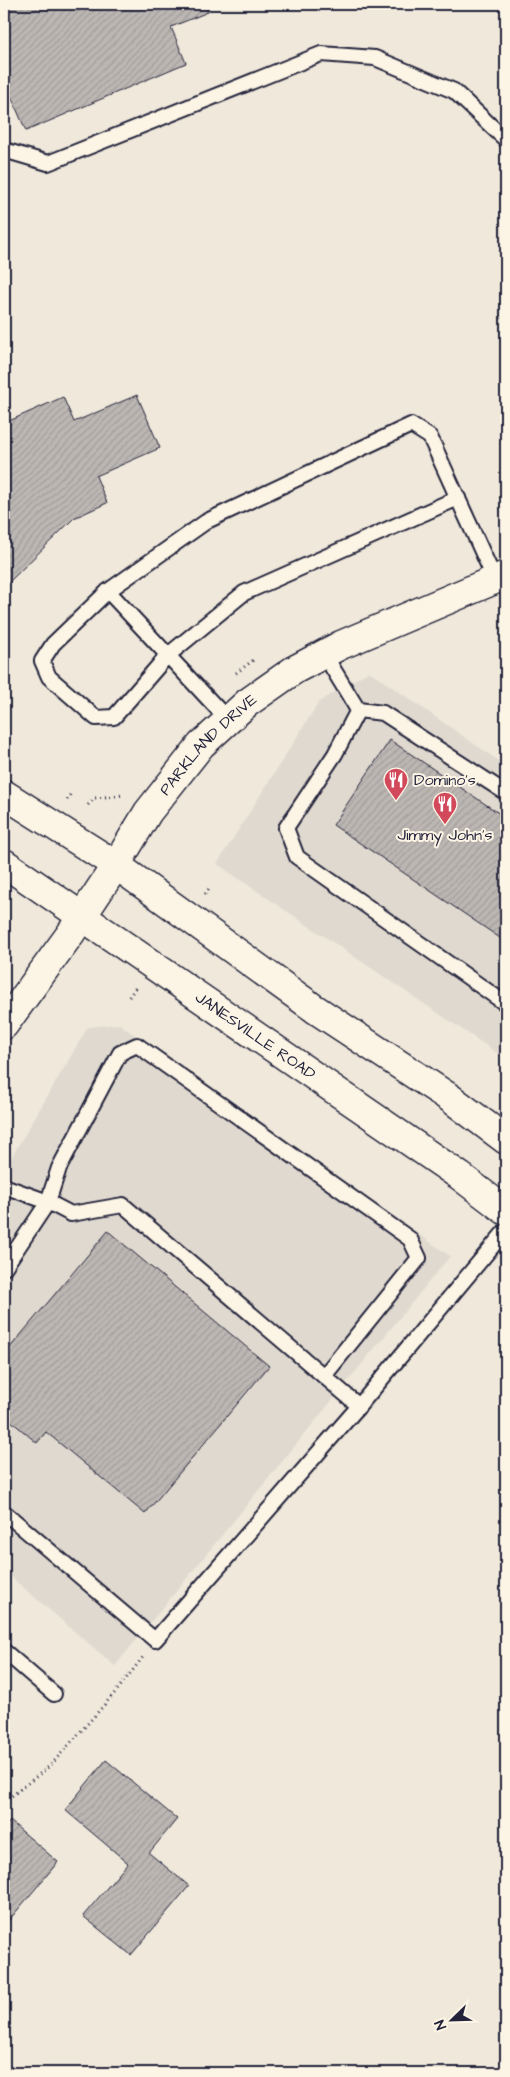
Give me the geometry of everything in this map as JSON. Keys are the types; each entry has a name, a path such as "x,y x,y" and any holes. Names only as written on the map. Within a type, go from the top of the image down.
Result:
{"main road":[{"name":"PARKLAND DRIVE","path":"4,1025 82,916 148,812 201,745 228,720 247,703 294,670 341,645 501,578"},
{"path":"4,794 116,865 315,1009 450,1098 506,1140"},
{"name":"JANESVILLE ROAD","path":"4,863 460,1176 506,1211"}],"lane":[{"path":"4,150 48,164 321,54 375,58 454,92 506,140"},
{"path":"458,498 244,593 167,656 114,717 96,718 49,677 42,661 53,644 108,591 207,521 411,426 430,437 458,498 501,578"},
{"path":"108,591 228,720"},
{"path":"324,654 358,710"},
{"path":"358,710 383,712 506,793"},
{"path":"358,710 335,754 286,828 297,858 506,1004"},
{"path":"4,1268 48,1202 59,1168 120,1053 137,1045 410,1239 419,1258 324,1376"},
{"path":"4,1186 48,1202 71,1214 123,1205 359,1406"},
{"path":"4,1512 155,1640 359,1406 506,1230"},
{"path":"4,1652 54,1694"}],"path":[{"path":"4,1802 51,1765 119,1688 155,1640"}],"shaded area":[{"path":"369,671 506,766 506,1059 217,864 319,702"},
{"path":"119,1024 450,1256 115,1666 4,1571 4,1170 88,1027"}],"building":[{"path":"4,4 205,4 208,12 171,27 186,63 26,131 10,94 4,96"},
{"path":"137,395 160,448 96,476 107,503 74,518 4,587 4,426 9,421 63,397 74,422"},
{"path":"390,740 506,818 506,942 333,825"},
{"path":"108,1231 269,1366 145,1514 46,1432 37,1443 4,1415 4,1348 7,1351"},
{"path":"106,1760 177,1819 149,1853 189,1886 131,1955 83,1916 128,1863 65,1810"},
{"path":"10,1821 58,1862 4,1926 4,1829"}],"place":[{"name":"Domino's","path":"396,801"},
{"name":"Jimmy John's","path":"445,825"}]}
